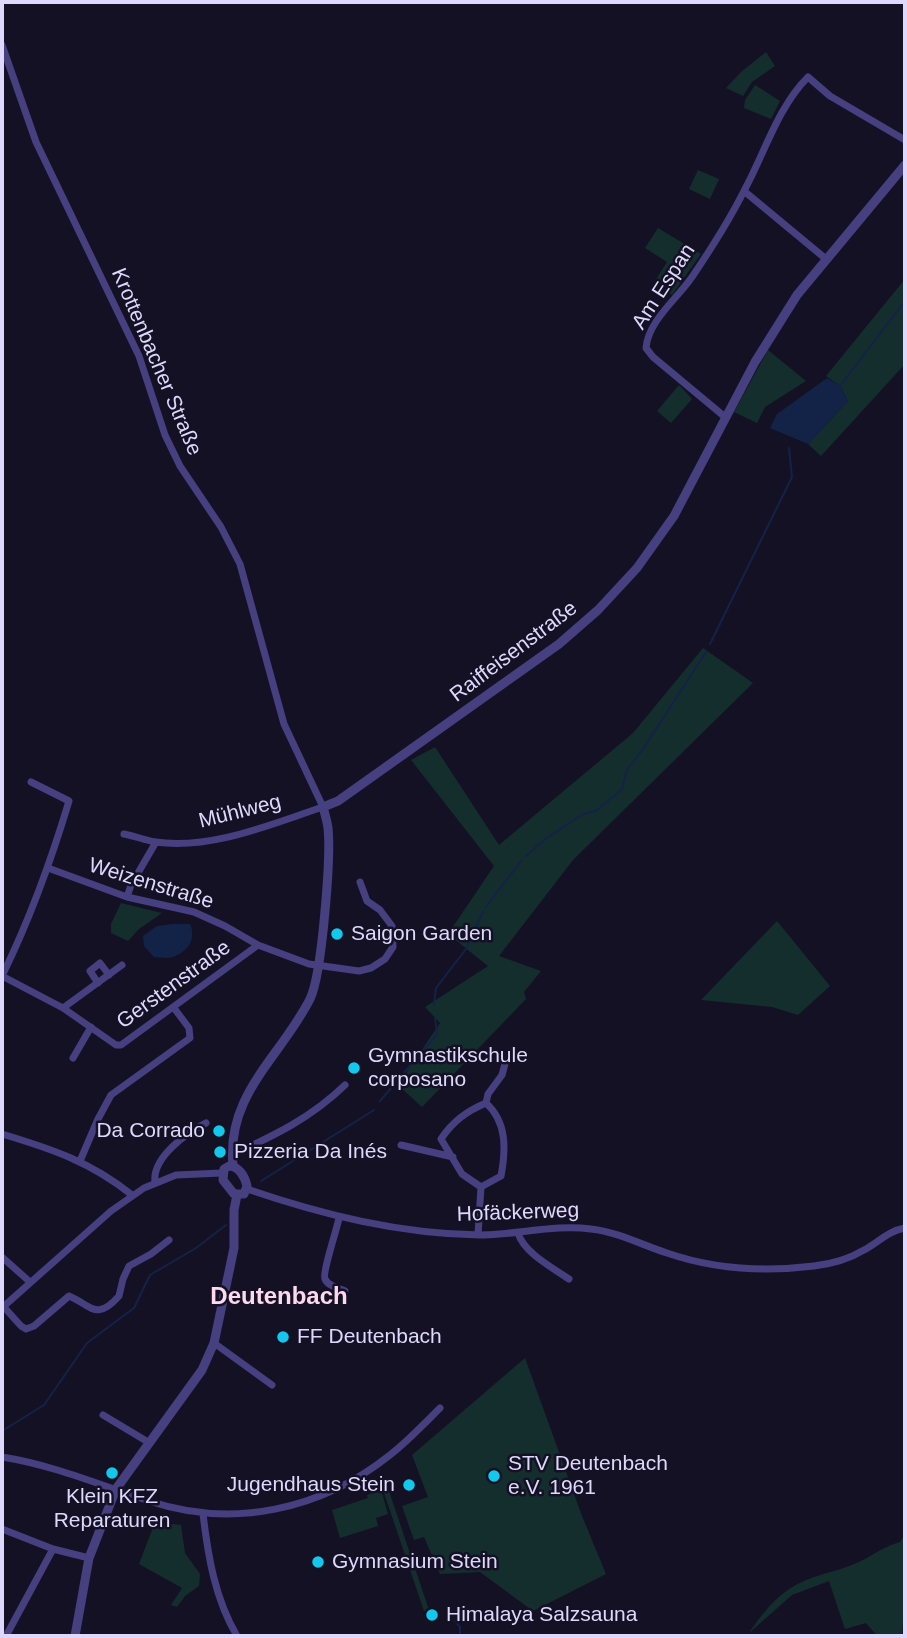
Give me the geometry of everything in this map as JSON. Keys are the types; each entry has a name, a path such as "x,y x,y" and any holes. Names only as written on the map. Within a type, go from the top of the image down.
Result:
{"street":[{"name":"Krottenbacher Straße","path":"2,45 36,142 139,356 165,435 180,466 221,527 240,564 284,724 323,807"},
{"name":"Am Espan","path":"725,417 653,357 646,348 647,336 691,279 744,191 794,92 808,77 830,96 905,140"},
{"name":"Raiffeisenstraße","path":"323,807 338,802 559,644 598,610 637,568 674,516 755,362 797,295 905,164"},
{"path":"744,191 826,259"},
{"path":"2,976 48,869 69,801 32,782"},
{"name":"Mühlweg","path":"124,834 156,842 192,842 234,836 323,807"},
{"path":"222,1173 230,1191 237,1195 244,1194 247,1189 243,1176 233,1166 232,1155 233,1130 243,1100 251,1084 289,1036 312,996 319,965 328,849 328,829 323,807"},
{"path":"127,897 156,842"},
{"name":"Weizenstraße","path":"48,869 127,897 194,912 258,945 309,964 359,971 371,968 385,958 393,947 392,926 380,909 367,901 360,882"},
{"name":"Gerstenstraße","path":"2,976 63,1008 117,1045 121,1045 258,945"},
{"path":"98,983 90,971 100,963 109,975"},
{"path":"63,1008 122,965"},
{"path":"80,1161 97,1119 111,1095 190,1038 189,1028 174,1008"},
{"path":"73,1058 91,1027"},
{"path":"486,1102 488,1094 502,1075 506,1060"},
{"path":"232,1155 293,1126 326,1103 345,1085"},
{"path":"481,1187 463,1174 442,1139 449,1128 468,1110 486,1102"},
{"path":"481,1187 501,1176 505,1155 503,1129 496,1112 486,1102"},
{"path":"155,1182 154,1174 162,1160 184,1138 206,1123"},
{"path":"2,1134 53,1149 80,1161 98,1170 132,1195"},
{"path":"401,1145 453,1157"},
{"path":"222,1173 226,1167 233,1166"},
{"path":"169,1240 129,1266 122,1279 119,1296 101,1309 90,1309 69,1296 34,1326 26,1329 3,1307 132,1195 155,1182 190,1173 222,1173"},
{"path":"478,1235 481,1187"},
{"name":"Hofäckerweg","path":"247,1189 339,1218 423,1231 478,1235 554,1228 589,1228 705,1263 740,1267 816,1266 848,1258 865,1250 888,1233 905,1228"},
{"path":"75,1636 89,1558 116,1489 202,1370 214,1343 234,1248 234,1210 237,1195"},
{"path":"339,1218 324,1269 324,1278 331,1286 345,1291"},
{"path":"518,1233 531,1251 569,1279"},
{"path":"2,1257 30,1282"},
{"path":"214,1343 272,1385"},
{"path":"2,1457 34,1463 160,1504 203,1514 262,1513 308,1502 369,1470 390,1455 440,1408"},
{"path":"103,1415 148,1442"},
{"path":"203,1514 214,1580 223,1610 237,1636"},
{"path":"2,1529 53,1549 89,1558"},
{"path":"6,1636 53,1549"}],"green space":[{"path":"766,52 775,66 752,82 743,96 726,88 741,72"},
{"path":"755,85 780,101 771,119 744,108 745,100"},
{"path":"698,170 719,179 710,199 689,189"},
{"path":"658,228 701,254 672,295 654,282 667,262 645,248"},
{"path":"905,279 905,364 821,456 808,444 848,401 840,386 826,376"},
{"path":"768,350 806,381 765,407 757,423 734,412"},
{"path":"679,385 692,399 671,423 657,411"},
{"path":"703,648 753,683 573,860 499,956 541,971 524,992 526,999 422,1107 398,1085 440,1023 425,1007 488,966 448,934 494,866 411,760 435,747 499,845 633,733"},
{"path":"121,903 162,913 139,929 128,941 111,933 111,924"},
{"path":"777,921 830,986 798,1015 772,1007 701,1000"},
{"name":"STV Deutenbach e.V. 1961","path":"525,1358 582,1516 606,1574 533,1611 480,1572 440,1574 424,1537 414,1540 402,1506 428,1497 412,1455"},
{"path":"388,1488 429,1610 424,1611 383,1490"},
{"path":"381,1490 388,1514 376,1518 378,1526 340,1538 332,1510 368,1498 367,1495"},
{"path":"155,1522 181,1525 185,1553 200,1574 199,1586 185,1596 177,1607 171,1605 182,1588 139,1564"},
{"path":"905,1524 902,1636 877,1636 866,1623 845,1629 829,1581 792,1595 749,1633 766,1610 787,1590 811,1578 854,1564 900,1542 904,1536"}],"water":[{"path":"827,378 840,386 848,401 808,444 770,428 777,414"},
{"path":"190,924 192,935 189,945 172,957 154,957 144,946 143,936 157,926"}],"waterway":[{"path":"840,386 905,301"},
{"path":"710,644 792,477 789,448"},
{"path":"526,856 544,840 583,814 596,811 622,789 627,770 706,652"},
{"path":"485,908 522,860"},
{"path":"434,1004 436,988 466,949 483,912"},
{"path":"380,1101 437,1034 435,1017"},
{"path":"261,1181 374,1110"},
{"path":"2,1431 44,1405 87,1343 134,1308 150,1275 196,1248 226,1225"},
{"path":"455,1621 460,1627 460,1636"}],"place":[{"name":"Saigon Garden","path":"337,934"},
{"name":"Gymnastikschule corposano","path":"354,1068"},
{"name":"Da Corrado","path":"219,1131"},
{"name":"Pizzeria Da Inés","path":"220,1152"},
{"name":"FF Deutenbach","path":"283,1337"},
{"name":"Klein KFZ Reparaturen","path":"112,1473"},
{"name":"STV Deutenbach e.V. 1961","path":"494,1476"},
{"name":"Jugendhaus Stein","path":"409,1485"},
{"name":"Gymnasium Stein","path":"318,1562"},
{"name":"Himalaya Salzsauna","path":"432,1615"}],"district":[{"name":"Deutenbach","path":"279,1297"}]}
